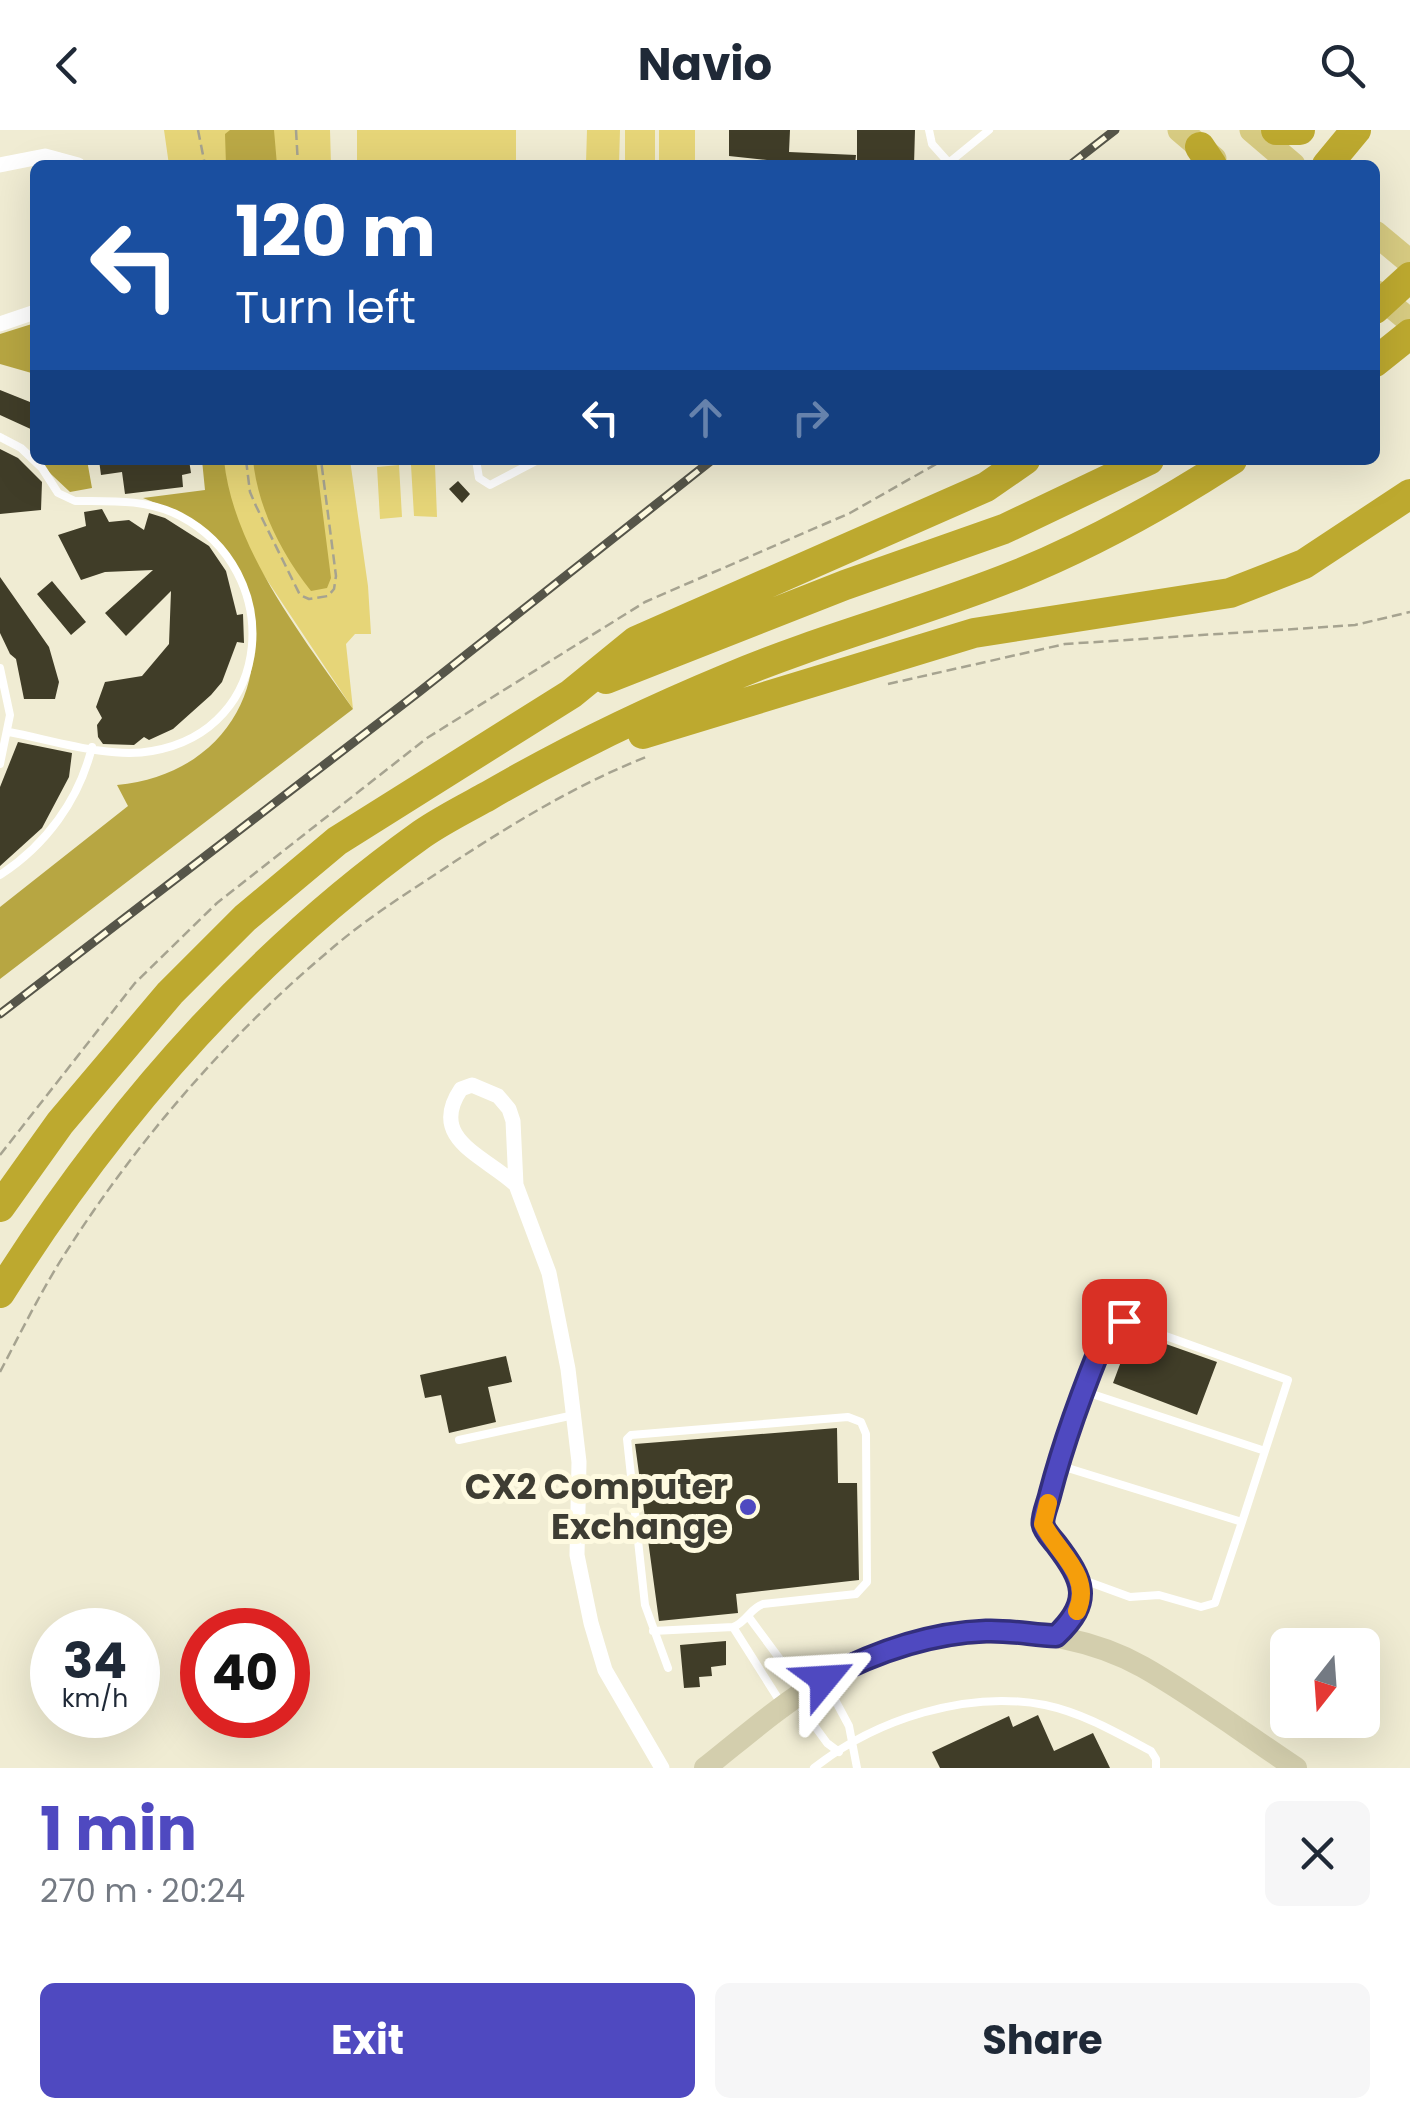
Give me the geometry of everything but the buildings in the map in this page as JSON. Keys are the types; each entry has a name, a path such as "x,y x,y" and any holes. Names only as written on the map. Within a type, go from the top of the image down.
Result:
{"highway":[{"path":"1276,130 1300,130"},
{"path":"1330,160 1356,130"},
{"path":"1380,304 1410,277"},
{"path":"1380,358 1410,334"},
{"path":"0,1207 60,1123 170,994 246,918 338,840 570,694 636,641 986,488 1018,465"},
{"path":"570,694 844,585 1004,529 1138,465"},
{"path":"0,1293 54,1210 118,1124 253,978 330,907 424,832 540,765 728,678 1019,574 1163,504 1224,465"},
{"path":"540,765 974,633 1230,593 1304,564 1405,494"}],"main road":[{"path":"1252,130 1287,160"},
{"path":"1380,237 1410,262"},
{"path":"1380,296 1410,321"}],"street":[{"path":"0,165 44,156 59,160"},
{"path":"0,324 30,314"},
{"path":"516,1186 453,1133 450,1110 460,1088 484,1088 508,1108 515,1135 516,1186 549,1274 574,1415 579,1462 577,1555 591,1623 605,1670 662,1768"},
{"path":"706,1768 801,1694 867,1657 907,1644 986,1631 1056,1636 1086,1643 1142,1666 1296,1768"}],"lane":[{"path":"929,130 932,144 945,160"},
{"path":"953,160 989,130"},
{"path":"0,437 30,456"},
{"path":"9,732 123,753 154,751 184,742 211,724 240,688 251,658 254,628 249,597 228,556 193,524 150,504 75,501 63,497 37,465"},
{"path":"477,465 479,478 490,486 529,465"},
{"path":"0,668 8,699 9,732 0,764"},
{"path":"0,875 33,849 60,818 86,772 92,747"},
{"path":"1056,1636 1069,1624 1082,1592 1078,1578 1043,1524 1082,1391 1109,1326 1124,1321 1286,1377 1288,1386 1215,1603 1207,1606 1159,1595 1130,1597 1078,1578"},
{"path":"1082,1391 1265,1451"},
{"path":"458,1440 574,1415"},
{"path":"653,1631 733,1627 763,1604 856,1594 867,1582 866,1428 855,1418 631,1435 626,1439 643,1592 653,1631 668,1668"},
{"path":"1058,1464 1242,1522"},
{"path":"748,1616 801,1694 828,1743 852,1758"},
{"path":"733,1627 801,1694 849,1726 854,1743 852,1758 857,1768"},
{"path":"814,1768 854,1743 907,1718 937,1708 1006,1701 1046,1706 1085,1718 1150,1751 1156,1768"}],"path":[{"path":"198,130 204,160"},
{"path":"296,130 298,160"},
{"path":"247,465 250,492 278,555 300,596 309,599 328,596 336,576 322,465"},
{"path":"881,686 1064,644 1355,625 1410,612"},
{"path":"0,1372 68,1248 129,1161 190,1086 270,1005 330,949 490,838 606,772 658,752"}],"shaded area":[{"path":"164,130 330,130 331,160 168,160"},
{"path":"230,130 274,130 277,160 226,160 225,134"},
{"path":"357,130 516,130 516,160 357,160"},
{"path":"587,130 620,130 619,160 586,160"},
{"path":"625,130 655,130 655,160 625,160"},
{"path":"659,130 695,130 695,160 659,160"},
{"path":"30,325 30,373 0,364 0,334"},
{"path":"41,465 88,465 92,488 70,492"},
{"path":"202,465 225,465 230,493 256,559 293,622 353,709 0,979 0,907 128,806 117,785 174,770 216,741 242,701 253,656 249,609 229,564 194,526 143,498 205,490"},
{"path":"223,465 351,465 371,634 355,634 346,644 353,709 253,559 229,499"},
{"path":"254,465 317,465 331,578 327,588 311,591 290,561 266,513"},
{"path":"399,465 402,517 380,519 377,467"},
{"path":"411,465 435,465 437,517 414,516"}],"railway":[{"path":"1076,160 1115,130"},
{"path":"0,1014 419,692 706,465"}],"slow traffic":[{"path":"1048,1503 1043,1524 1078,1578 1082,1592 1077,1611"}],"place":[{"name":"CX2 Computer Exchange","path":"748,1507"}],"route":[{"path":"824,1679 867,1657 907,1644 986,1631 1056,1636 1069,1624 1082,1592 1070,1562 1046,1531 1044,1517 1090,1370 1109,1326 1124,1321"}]}
